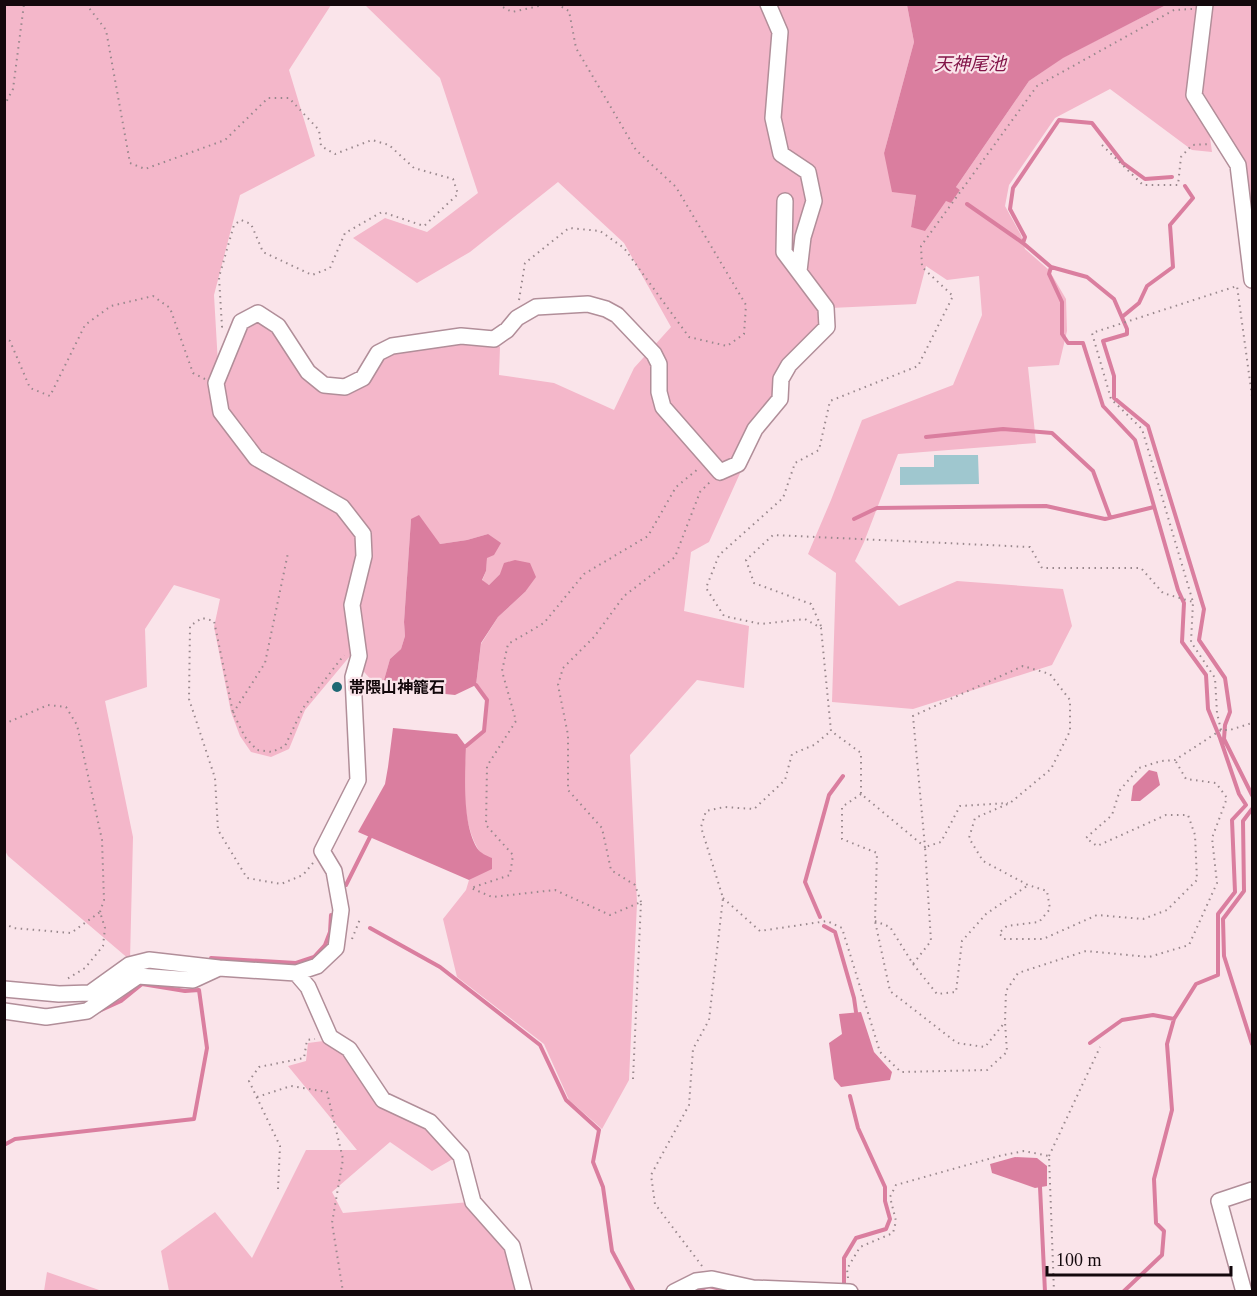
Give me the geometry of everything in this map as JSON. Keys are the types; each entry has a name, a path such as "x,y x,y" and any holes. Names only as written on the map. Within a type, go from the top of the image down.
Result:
{"street":[{"path":"768,4 780,32 773,118 781,154 808,172 814,201 804,237 799,271"},
{"path":"1205,6 1194,95 1238,165 1252,280"},
{"path":"4,989 59,994 90,993 129,965 149,960 219,968 296,973 317,966 336,948 341,910 334,871 322,851 358,780 352,677 359,656 352,605 364,556 363,534 342,507 256,458 221,412 216,383 241,322 258,313 278,326 308,372 324,385 345,387 363,378 378,353 392,346 461,336 494,339 507,330 517,318 536,307 588,304 606,309 617,315 654,354 659,364 659,392 663,407 715,466 738,464 755,429 780,399 781,378 789,365 827,327 826,308 784,252 785,201"},
{"path":"4,1011 46,1017 87,1011 138,976 193,980 219,968"},
{"path":"296,973 308,987 330,1038 349,1049 383,1100 430,1122 461,1156 473,1202 512,1246 524,1292"},
{"path":"1244,1292 1219,1201 1252,1190"},
{"path":"674,1292 696,1281 712,1279 753,1288 846,1291"}],"path":[{"path":"4,106 13,89 24,4"},
{"path":"86,4 106,30 130,163 145,169 225,140 268,98 289,98 320,130 321,146 335,154 372,140 389,145 414,168 453,179 458,194 424,226 382,212 345,233 330,268 312,275 263,252 250,224 241,220 234,225 219,277 222,327 220,337"},
{"path":"500,4 512,12 548,4"},
{"path":"517,318 525,263 569,228 600,231 624,248 689,338 727,346 744,334 746,305 676,187 636,150 576,48 569,11 556,4"},
{"path":"822,628 805,619 761,624 724,616 706,588 719,555 783,498 795,463 819,450 830,401 918,366 953,296 922,267 921,246 1037,86 1174,10 1205,6"},
{"path":"1102,145 1143,185 1178,185 1181,158 1192,145 1209,144"},
{"path":"1221,730 1217,713 1215,678 1191,642 1193,602 1142,429 1111,399 1092,333 1237,286 1252,396"},
{"path":"4,337 10,341 30,388 50,396 85,325 111,306 153,296 170,308 193,373 216,383"},
{"path":"641,902 610,915 555,890 492,897 471,888 510,875 513,855 486,825 487,766 516,721 502,671 508,644 544,623 584,574 648,536 676,487 715,466"},
{"path":"633,1078 641,902 635,885 611,870 602,828 568,790 568,735 558,685 562,668 594,637 624,596 675,557 700,492 715,466"},
{"path":"861,794 861,753 831,731 822,628 811,604 754,583 746,560 773,535 1030,547 1042,568 1141,568 1163,593 1193,602"},
{"path":"233,713 265,663 288,554"},
{"path":"322,851 303,875 281,884 247,878 218,830 215,778 189,699 190,626 202,618 214,621 233,713 245,737 257,750 272,752 285,746 303,708 357,640"},
{"path":"913,964 932,941 914,717 1023,666 1050,674 1070,700 1070,731 1051,769 1010,803 975,818 969,838 983,861 1028,885 1047,891 1050,909 1039,922 1007,926 999,933 1004,939 1043,939 1098,915 1143,919 1167,910 1197,880 1195,835 1188,814 1166,814 1098,846 1086,838 1112,814 1120,790 1139,768 1161,761 1175,760 1221,730 1230,730 1252,723"},
{"path":"4,724 48,705 66,707 77,725 102,840 104,900 100,912 71,933 13,928 4,923"},
{"path":"712,1279 655,1204 651,1175 689,1105 693,1048 709,1020 723,898 701,827 706,811 724,807 754,809 785,780 792,754 814,745 831,731"},
{"path":"723,898 760,931 827,921 842,928 880,1052 901,1072 987,1070 1007,1052 1006,991 1018,973 1086,951 1149,957 1189,945 1217,883 1212,838 1227,798 1216,783 1186,779 1175,760"},
{"path":"861,794 925,847"},
{"path":"861,794 842,807 842,839 877,853 875,921 890,991 957,1043 985,1047 1005,1022"},
{"path":"925,847 941,842 960,806 1010,803"},
{"path":"875,921 890,927 913,964 937,994 956,992 962,941 986,914 1028,885"},
{"path":"65,980 85,968 103,946 105,928 100,912"},
{"path":"278,1189 280,1146 249,1081 259,1067 304,1058 307,1040 330,1038"},
{"path":"1054,1292 1049,1156 1100,1047"},
{"path":"257,1096 291,1086 327,1092 344,1159 332,1223 342,1292"},
{"path":"846,1291 847,1269 860,1246 892,1233 896,1221 890,1197 896,1185 999,1156 1024,1152 1049,1156"}],"shaded area":[{"path":"4,5 331,5 289,70 315,156 240,195 214,295 218,364 258,309 324,381 343,382 360,374 377,349 465,330 500,347 499,375 554,383 614,410 634,368 671,327 624,243 558,182 470,252 417,283 353,238 385,218 427,232 478,193 440,78 365,5 907,5 914,42 884,153 916,195 911,227 947,200 951,203 960,190 956,187 1029,81 1062,58 1166,5 1252,5 1252,223 1246,170 1204,94 1212,152 1192,150 1110,89 1055,118 1009,185 1005,206 1021,235 1025,249 1049,270 1066,299 1067,331 1059,365 1028,367 1036,443 898,454 855,561 899,606 957,581 1063,589 1072,626 1052,665 913,709 832,702 836,573 808,554 862,420 953,385 982,315 979,276 947,280 926,266 916,304 831,308 786,378 760,429 709,542 691,552 684,611 749,626 744,688 697,680 630,755 637,903 629,1080 602,1129 569,1100 544,1044 457,977 443,919 466,890 469,880 492,868 479,852 466,812 466,746 484,731 487,700 476,685 481,644 498,617 525,592 500,574 489,585 482,581 486,571 488,534 440,544 411,519 405,636 401,649 390,659 384,680 373,682 350,656 305,710 289,749 271,757 251,752 240,736 231,712 214,627 220,599 174,585 145,629 147,687 105,701 133,837 130,960 8,856 4,849"},
{"path":"331,1040 347,1053 380,1100 427,1122 458,1156 432,1171 390,1142 332,1192 343,1213 470,1202 509,1246 520,1291 169,1291 161,1251 215,1212 252,1258 306,1150 357,1150 288,1066 306,1061 308,1043"},
{"path":"47,1272 102,1291 44,1291"}],"water":[{"name":"天神尾池","path":"907,4 1166,5 1063,58 1029,81 956,187 960,190 951,203 946,201 925,231 911,227 916,195 892,192 884,153 914,42"},
{"path":"419,515 440,544 488,534 501,543 494,555 487,558 486,571 482,580 489,585 500,574 504,563 515,560 530,563 536,577 525,592 498,617 481,643 476,685 455,695 406,690 384,680 390,659 401,649 405,636 411,519"},
{"path":"393,728 457,734 466,746 466,798 469,826 477,848 492,858 492,869 469,880 358,832 385,784"},
{"path":"1149,770 1157,772 1160,785 1140,801 1131,801 1133,786"},
{"path":"861,1012 874,1052 892,1072 890,1080 841,1087 834,1079 829,1043 842,1034 839,1014"},
{"path":"1015,1157 1037,1158 1047,1166 1047,1186 1035,1188 992,1173 990,1164"}],"building":[{"path":"934,455 978,455 979,484 900,485 900,467 934,467"}],"waterway":[{"path":"1023,243 1025,237 1010,209 1013,188 1059,120 1092,123 1123,163 1145,179 1172,177"},
{"path":"1122,317 1139,303 1147,286 1173,267 1170,225 1193,198 1185,186"},
{"path":"967,204 1023,243 1051,267 1087,277 1114,299 1127,329 1127,334 1103,341 1114,376 1114,398 1148,426 1204,609 1199,640 1225,678 1230,712 1225,725 1224,739 1252,795"},
{"path":"1051,267 1049,274 1062,302 1062,334 1068,343 1083,343 1103,406 1135,440 1178,590 1184,603 1182,642 1206,675 1208,709 1239,794 1246,805 1232,820 1235,892 1218,914 1218,975 1196,984 1174,1019 1167,1044 1172,1110 1154,1179 1156,1223 1164,1231 1162,1255 1123,1292"},
{"path":"926,437 1003,429 1052,433 1093,471 1110,517"},
{"path":"854,519 877,508 1046,506 1105,519 1154,507"},
{"path":"466,746 484,731 487,700 476,685"},
{"path":"820,917 805,882 829,795 843,776"},
{"path":"1252,809 1243,821 1244,891 1223,919 1224,956 1252,1044"},
{"path":"346,885 370,837"},
{"path":"211,958 296,963 314,957 325,945 330,932 331,915"},
{"path":"824,926 835,932 856,1012"},
{"path":"370,928 440,967 540,1045 566,1100 599,1130 593,1162 603,1187 612,1251 634,1292"},
{"path":"4,1145 15,1139 194,1119 207,1048 199,990 185,991 142,984 121,1001 99,1011"},
{"path":"1090,1043 1122,1020 1153,1015 1174,1019"},
{"path":"844,1287 844,1258 856,1238 886,1229 890,1219 885,1201 885,1187 858,1128 850,1096"},
{"path":"1040,1187 1045,1292"},
{"path":"694,1292 709,1286 732,1292"}],"place":[{"name":"帯隈山神籠石","path":"337,687"}]}
